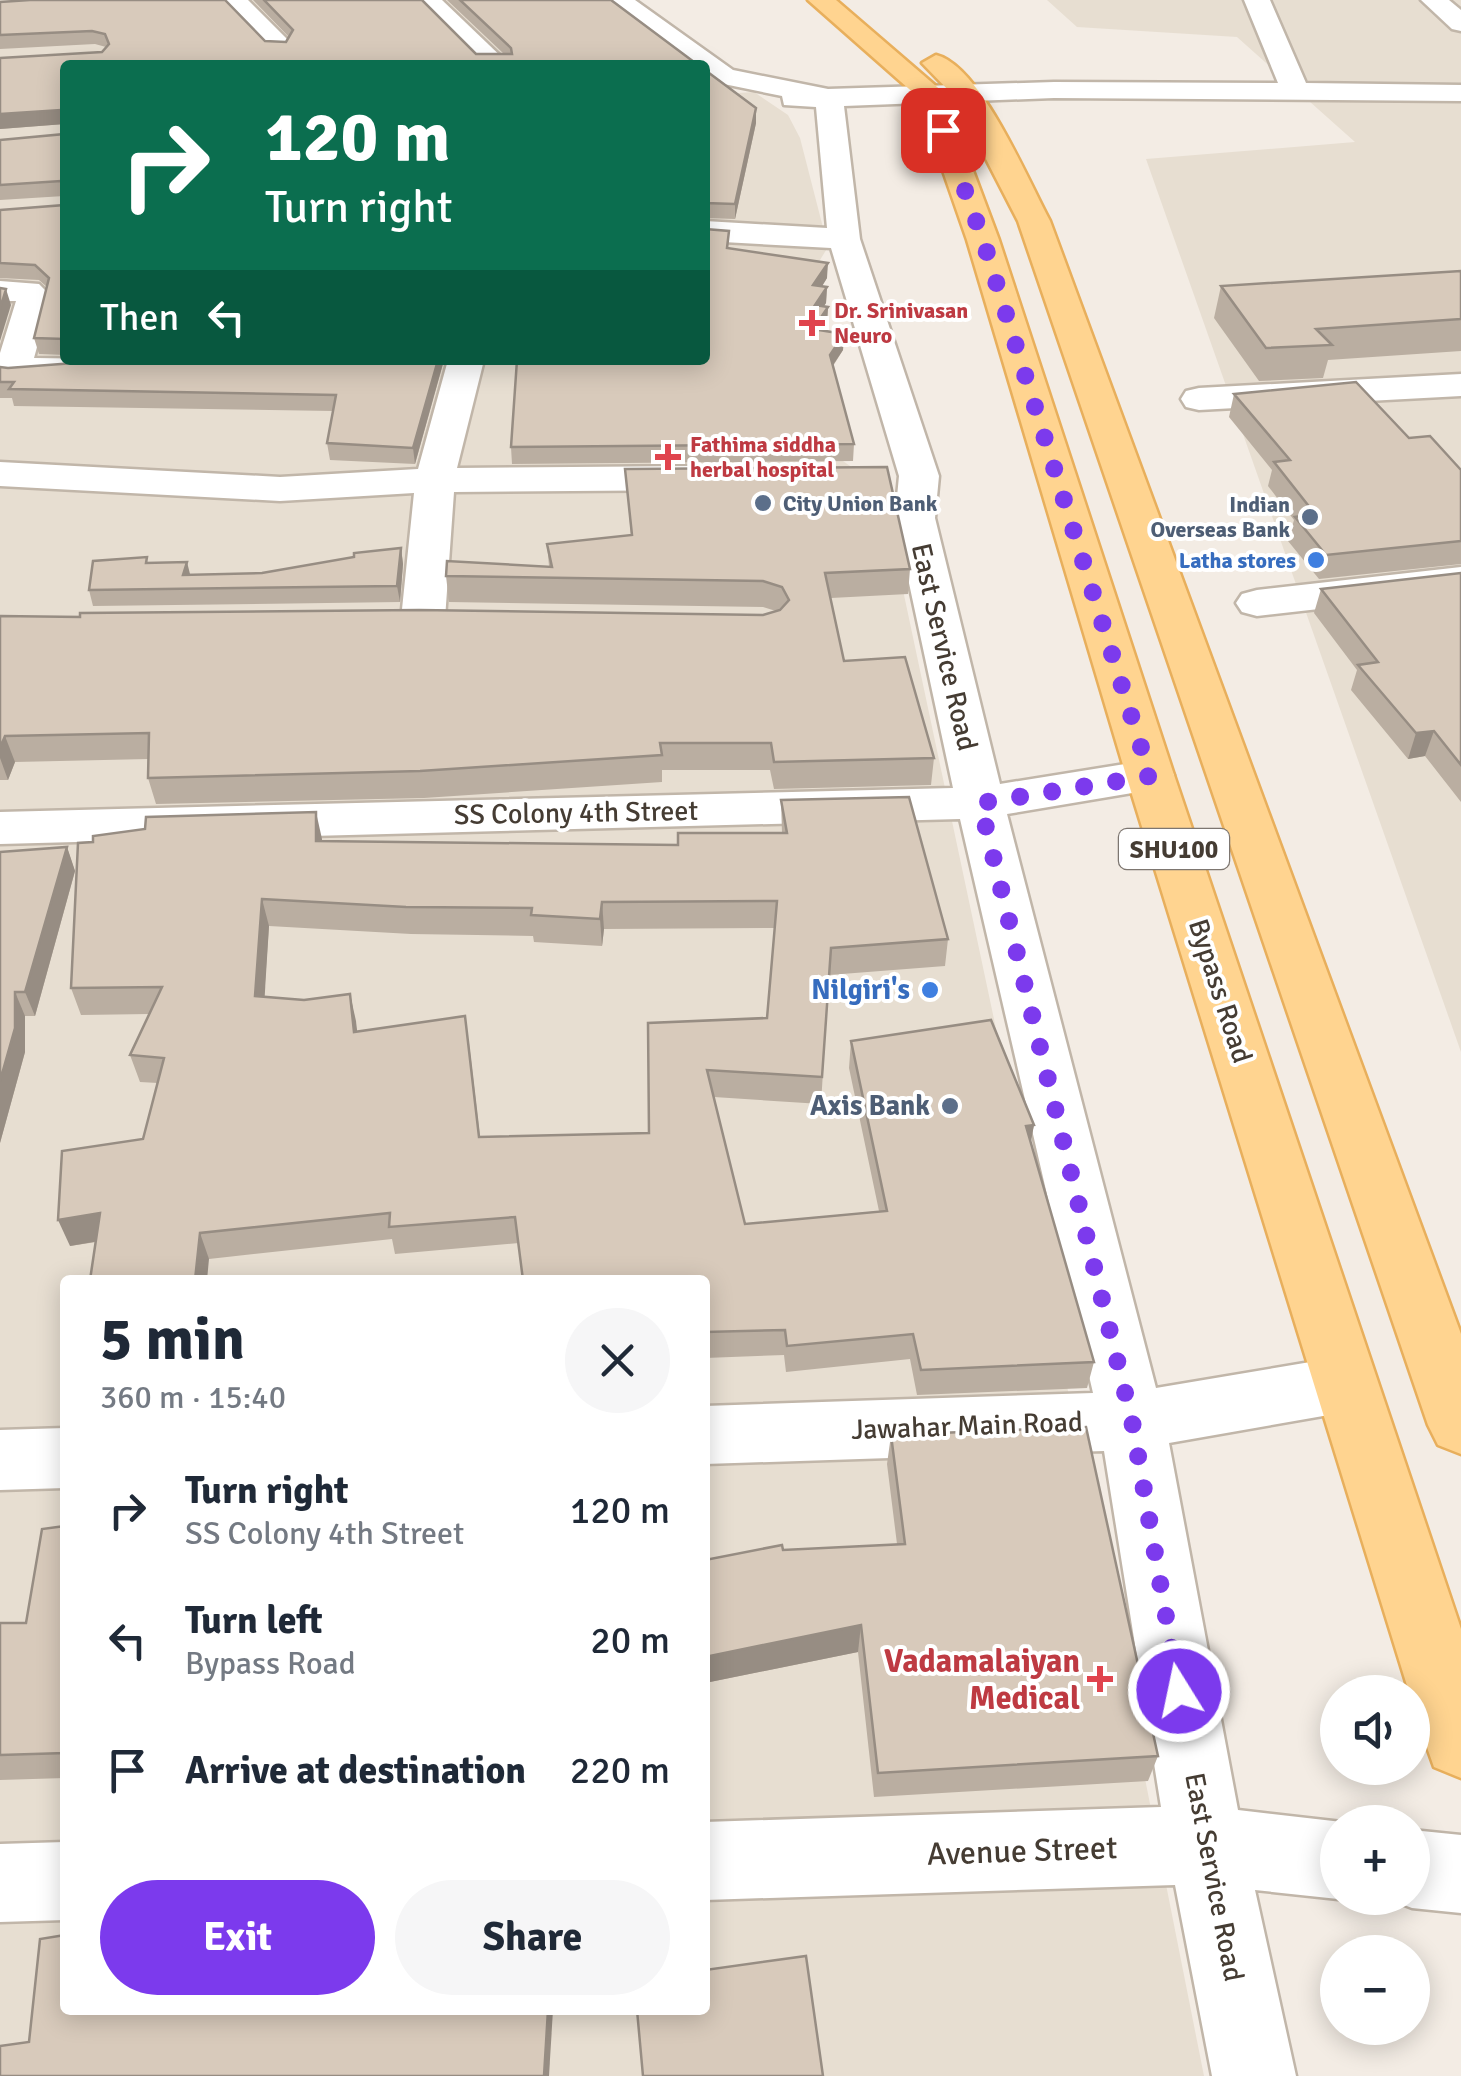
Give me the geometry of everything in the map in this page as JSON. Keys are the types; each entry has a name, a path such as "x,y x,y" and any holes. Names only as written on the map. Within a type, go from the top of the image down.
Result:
{"main road":[{"name":"Bypass Road","path":"821,0 947,92 983,240 1150,776 1461,1741"},
{"name":"Bypass Road","path":"867,0 947,92 1034,222 1290,934 1461,1425"}],"street":[{"path":"233,0 279,46"},
{"path":"428,0 491,60"},
{"path":"618,0 702,60"},
{"path":"1258,0 1297,94"},
{"path":"710,66 724,76 828,98"},
{"path":"723,103 947,92 1461,94"},
{"name":"East Service Road","path":"828,98 844,239 1132,1421 1206,1845 1254,2076"},
{"path":"710,231 844,239"},
{"path":"0,291 27,291 34,296 13,370 88,365"},
{"path":"422,619 435,480 465,365"},
{"path":"1198,400 1461,385"},
{"path":"0,474 280,488 435,480 745,478"},
{"path":"1257,603 1461,580"},
{"name":"SS Colony 4th Street","path":"0,828 980,803 1150,776"},
{"name":"Jawahar Main Road","path":"710,1435 1132,1421 1346,1384"},
{"path":"0,1460 60,1458"},
{"name":"Avenue Street","path":"710,1861 1206,1845 1320,1858"},
{"path":"1430,1871 1461,1874"},
{"path":"0,1883 60,1881"}],"shaded area":[{"path":"0,0 515,0 590,60 60,60 60,365 710,365 710,95 754,92 788,115 800,138 828,247 775,333 837,457 878,485 886,510 998,1038 1204,2076 0,2076"},
{"path":"1047,0 1461,0 1461,1052 1146,159 1355,142 1237,37 1077,27"}],"building":[{"path":"225,0 265,41 286,42 293,30 264,0 422,0 476,54 512,54 511,48 460,0 611,0 691,60 60,60 60,110 0,114 0,58 102,52 109,44 105,34 92,31 0,35 0,2"},
{"path":"710,74 756,108 735,204 710,203"},
{"path":"60,134 60,181 0,185 0,140"},
{"path":"60,205 60,339 34,338 49,278 35,265 0,263 0,210"},
{"path":"710,229 729,231 727,248 828,263 813,285 827,287 815,305 828,307 813,329 844,334 830,355 854,444 511,447 517,365 710,365"},
{"path":"1461,271 1461,319 1316,329 1332,345 1266,348 1221,286"},
{"path":"0,288 6,289 0,309"},
{"path":"60,364 437,365 413,448 327,443 336,395 9,389 14,382 0,382 0,367"},
{"path":"1356,382 1409,438 1430,436 1461,470 1461,541 1326,555 1295,517 1315,514 1274,462 1290,460 1234,394"},
{"path":"887,467 910,569 825,573 844,661 905,657 934,758 774,762 771,743 660,743 662,755 420,771 148,778 149,733 5,736 0,748 0,616 419,610 763,615 780,610 789,600 782,587 763,581 446,576 447,561 552,567 547,544 632,535 625,469"},
{"path":"401,548 397,586 89,590 93,561 147,557 146,563 187,562 183,575 262,573 354,557 354,553"},
{"path":"1461,573 1461,765 1434,731 1416,733 1358,665 1378,662 1321,589"},
{"path":"909,797 948,939 831,948 822,1077 707,1070 745,1224 887,1211 851,1041 991,1020 1034,1125 1026,1126 1094,1362 921,1370 913,1334 787,1346 785,1330 710,1332 710,1275 522,1275 515,1217 389,1227 390,1213 200,1233 196,1275 91,1275 100,1213 58,1220 62,1151 143,1139 164,1058 130,1055 162,987 71,988 78,843 93,842 93,836 145,829 146,817 316,812 316,841 678,845 678,833 787,833 781,800","holes":["262,899 406,907 532,908 531,915 600,919 602,902 777,901 767,1018 648,1023 649,1133 479,1137 465,1016 354,1032 350,994 304,1000 255,996"]},
{"path":"67,847 25,992 15,992 15,1028 0,1081 0,852"},
{"path":"1086,1427 1158,1756 878,1773 861,1625 710,1656 710,1559 782,1545 783,1550 905,1544 891,1435"},
{"path":"60,1527 60,1753 0,1755 0,1623 26,1623 42,1529"},
{"path":"60,1936 60,2015 548,2015 544,2076 0,2076 0,2046 29,2042 40,1939"},
{"path":"806,1956 823,2076 643,2076 637,2015 710,2015 710,1969"}],"place":[{"name":"Dr. Srinivasan Neuro","path":"812,323"},
{"name":"Fathima siddha herbal hospital","path":"668,457"},
{"name":"City Union Bank","path":"763,503"},
{"name":"Indian Overseas Bank","path":"1310,517"},
{"name":"Latha stores","path":"1316,560"},
{"name":"Nilgiri's","path":"930,990"},
{"name":"Axis Bank","path":"950,1106"},
{"name":"Vadamalaiyan Medical","path":"1100,1679"}],"route":[{"path":"943,130 983,240 1150,776 980,803 1132,1421 1179,1691"}]}
